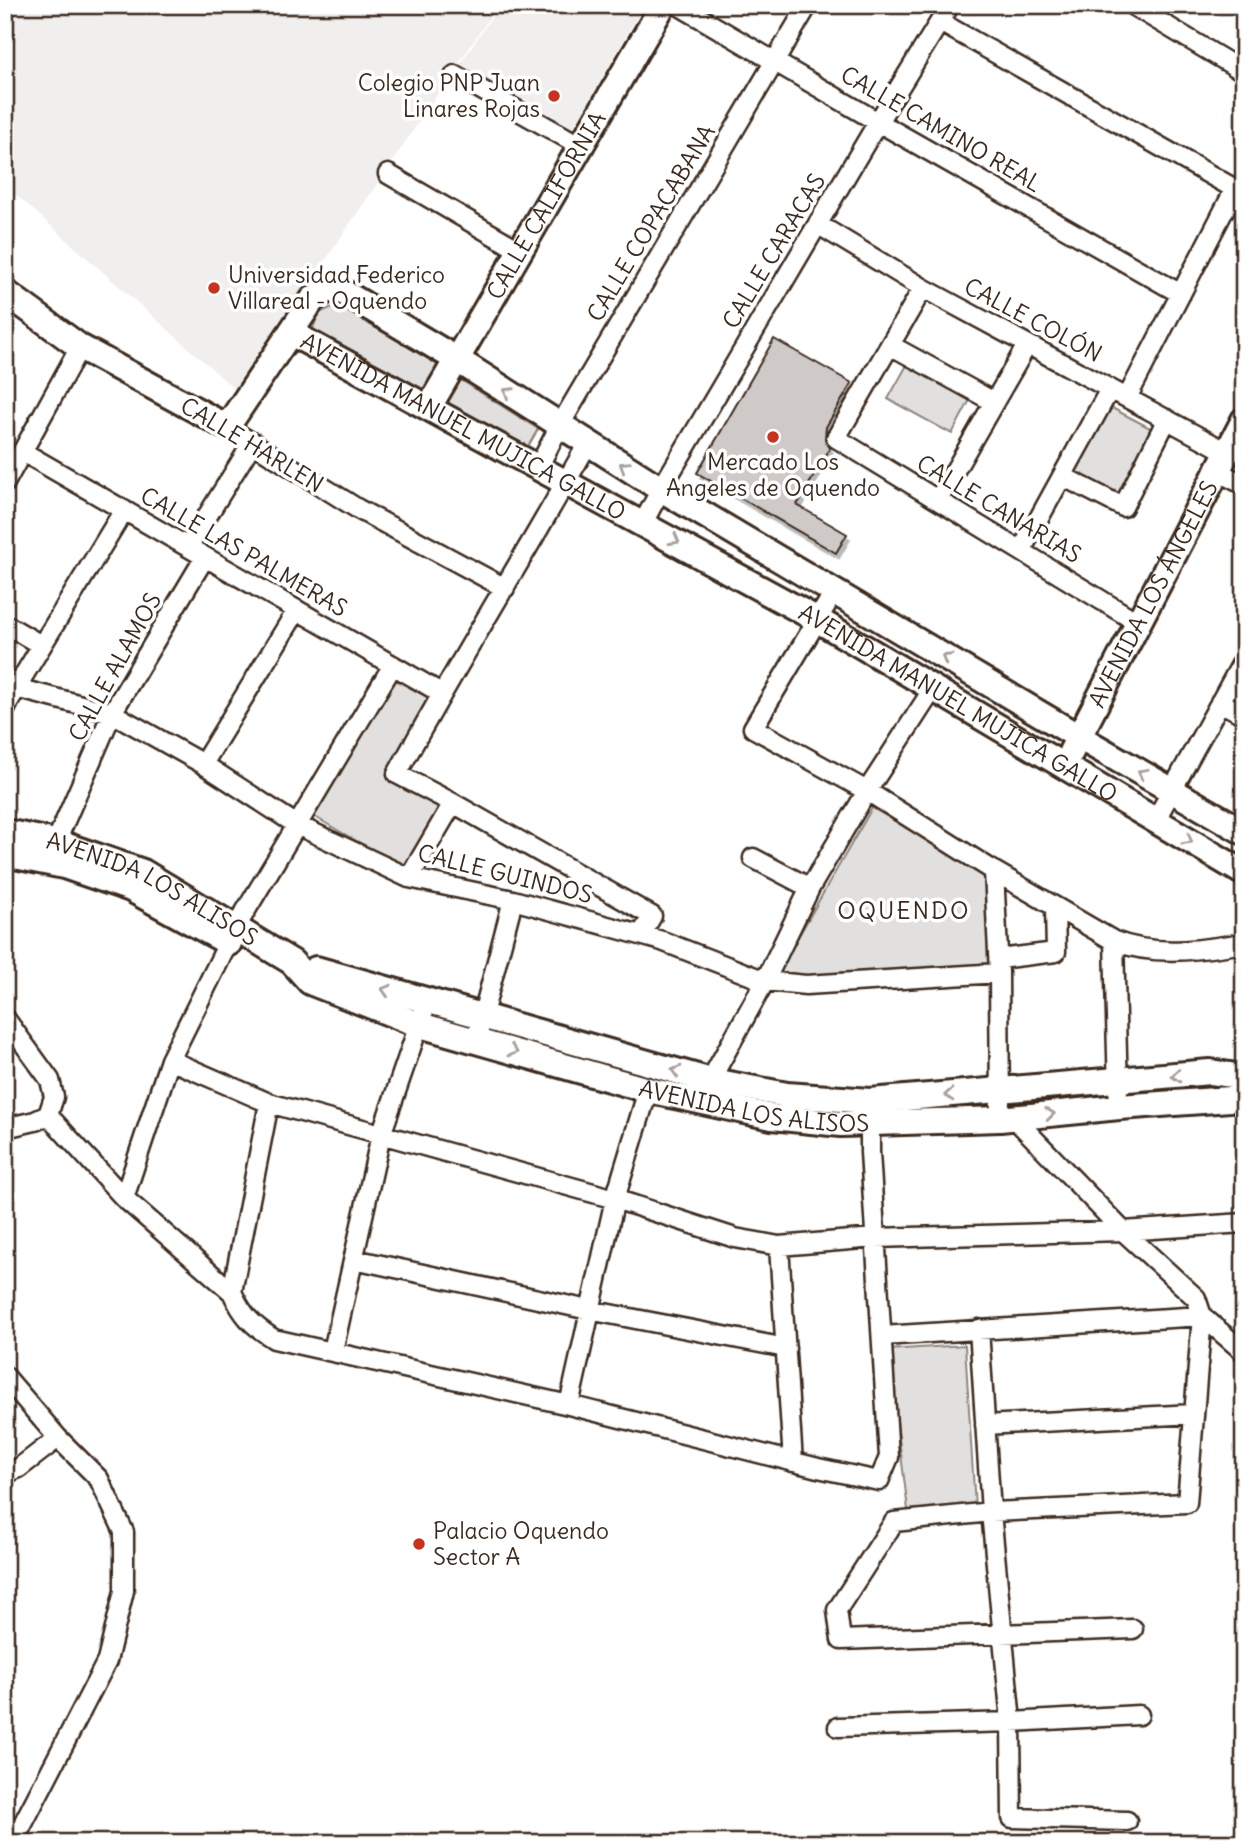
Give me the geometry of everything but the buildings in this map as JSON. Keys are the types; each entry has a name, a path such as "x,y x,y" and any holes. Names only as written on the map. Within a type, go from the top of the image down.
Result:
{"street":[{"name":"CALLE CALIFORNIA","path":"429,407 579,145 663,5"},
{"name":"CALLE CAMINO REAL","path":"678,5 1181,294"},
{"name":"CALLE COPACABANA","path":"539,466 560,425 808,5"},
{"name":"CALLE CARACAS","path":"643,523 878,122 950,5"},
{"path":"1132,5 1244,72"},
{"path":"940,22 1239,191 1127,398"},
{"path":"454,75 579,145"},
{"path":"388,174 519,250"},
{"name":"CALLE COLÓN","path":"819,225 923,288 1167,419 1222,461 1244,485"},
{"path":"923,288 890,345 994,402"},
{"name":"AVENIDA MANUEL MUJICA GALLO","path":"1244,832 661,489 456,359 338,289 325,291 313,299 291,333 818,620 1244,873"},
{"name":"CALLE HARLEN","path":"5,292 80,347 253,442 358,509 505,588"},
{"path":"227,427 291,333"},
{"name":"CALLE CANARIAS","path":"890,345 836,438 1137,622"},
{"path":"938,500 1027,345"},
{"path":"5,483 80,347"},
{"path":"1021,551 1110,389"},
{"path":"1062,476 1123,507 1167,419"},
{"name":"AVENIDA LOS ÁNGELES","path":"1063,767 1244,420"},
{"path":"188,547 253,442"},
{"path":"588,443 441,693 397,774 652,916 641,935"},
{"name":"CALLE LAS PALMERAS","path":"23,452 441,693"},
{"path":"5,710 41,645 124,510"},
{"name":"CALLE ALAMOS","path":"56,842 112,713 205,557"},
{"path":"834,592 753,727 867,791 994,871 1114,941 1132,948 1152,950 1204,950 1244,943"},
{"path":"203,764 297,610"},
{"path":"5,624 41,645"},
{"path":"1155,821 1244,659"},
{"path":"124,1198 170,1060 233,935 393,666"},
{"name":"CALLE GUINDOS","path":"16,688 112,713 203,764 297,825 409,878 513,900 662,941 765,981 806,985 999,966 1056,952 1055,907"},
{"path":"704,1092 765,981 810,888 867,791 933,689"},
{"path":"1220,702 1244,715"},
{"path":"409,878 453,803"},
{"name":"AVENIDA LOS ALISOS","path":"5,832 56,842 143,872 233,935"},
{"name":"AVENIDA LOS ALISOS","path":"5,855 64,866 131,889 292,961 423,1013 704,1092 772,1117 841,1124 870,1113 1000,1092 1210,1073 1244,1077"},
{"path":"753,858 810,888"},
{"path":"994,871 999,966 1000,1092 1007,1118 1196,1298 1202,1316 1187,1503 991,1511 894,1522 837,1610 841,1640 1133,1629"},
{"path":"479,1029 513,900"},
{"path":"1114,941 1119,1107"},
{"path":"333,1351 381,1135 423,1013"},
{"path":"5,1018 50,1080 54,1097 48,1115 5,1128"},
{"name":"AVENIDA LOS ALISOS","path":"479,1029 648,1090 704,1092"},
{"path":"170,1060 270,1103 615,1199 735,1238 779,1247 875,1237 1123,1231 1244,1223"},
{"path":"569,1405 615,1199 648,1090"},
{"name":"AVENIDA LOS ALISOS","path":"870,1113 1007,1118 1244,1098"},
{"path":"232,1292 270,1103"},
{"path":"48,1115 124,1198 232,1292 240,1310 254,1326 274,1339 569,1405 879,1481 889,1457 870,1152 870,1113"},
{"path":"779,1247 793,1462"},
{"path":"354,1259 589,1310 786,1348"},
{"path":"881,1336 1202,1316 1244,1352"},
{"path":"979,1329 991,1511 1011,1722 1012,1818 1127,1821"},
{"path":"5,1376 58,1438 99,1479 124,1532 124,1591 107,1661 13,1843"},
{"path":"985,1425 1194,1414"},
{"path":"5,1475 19,1468 58,1438"},
{"path":"838,1727 1139,1715"}],"shaded area":[{"name":"Universidad Federico Villareal - Oquendo","path":"5,5 498,5 237,391 5,185"},
{"name":"Colegio PNP Juan Linares Rojas","path":"500,5 644,5 573,129 460,64"},
{"path":"335,306 350,309 538,429 526,450 312,331 319,313"},
{"path":"907,365 971,398 952,434 888,399"},
{"path":"1110,407 1154,430 1119,496 1073,474"},
{"path":"395,680 434,700 391,776 442,804 403,868 310,814"},
{"path":"872,808 988,874 994,966 809,978 778,972"},
{"path":"965,1345 975,1507 908,1510 888,1350"}],"place":[{"name":"Colegio PNP Juan Linares Rojas","path":"554,96"},
{"name":"Universidad Federico Villareal - Oquendo","path":"214,288"},
{"name":"Mercado Los Angeles de Oquendo","path":"773,437"},
{"name":"Palacio Oquendo Sector A","path":"419,1544"}],"district":[{"name":"OQUENDO","path":"904,911"}]}
